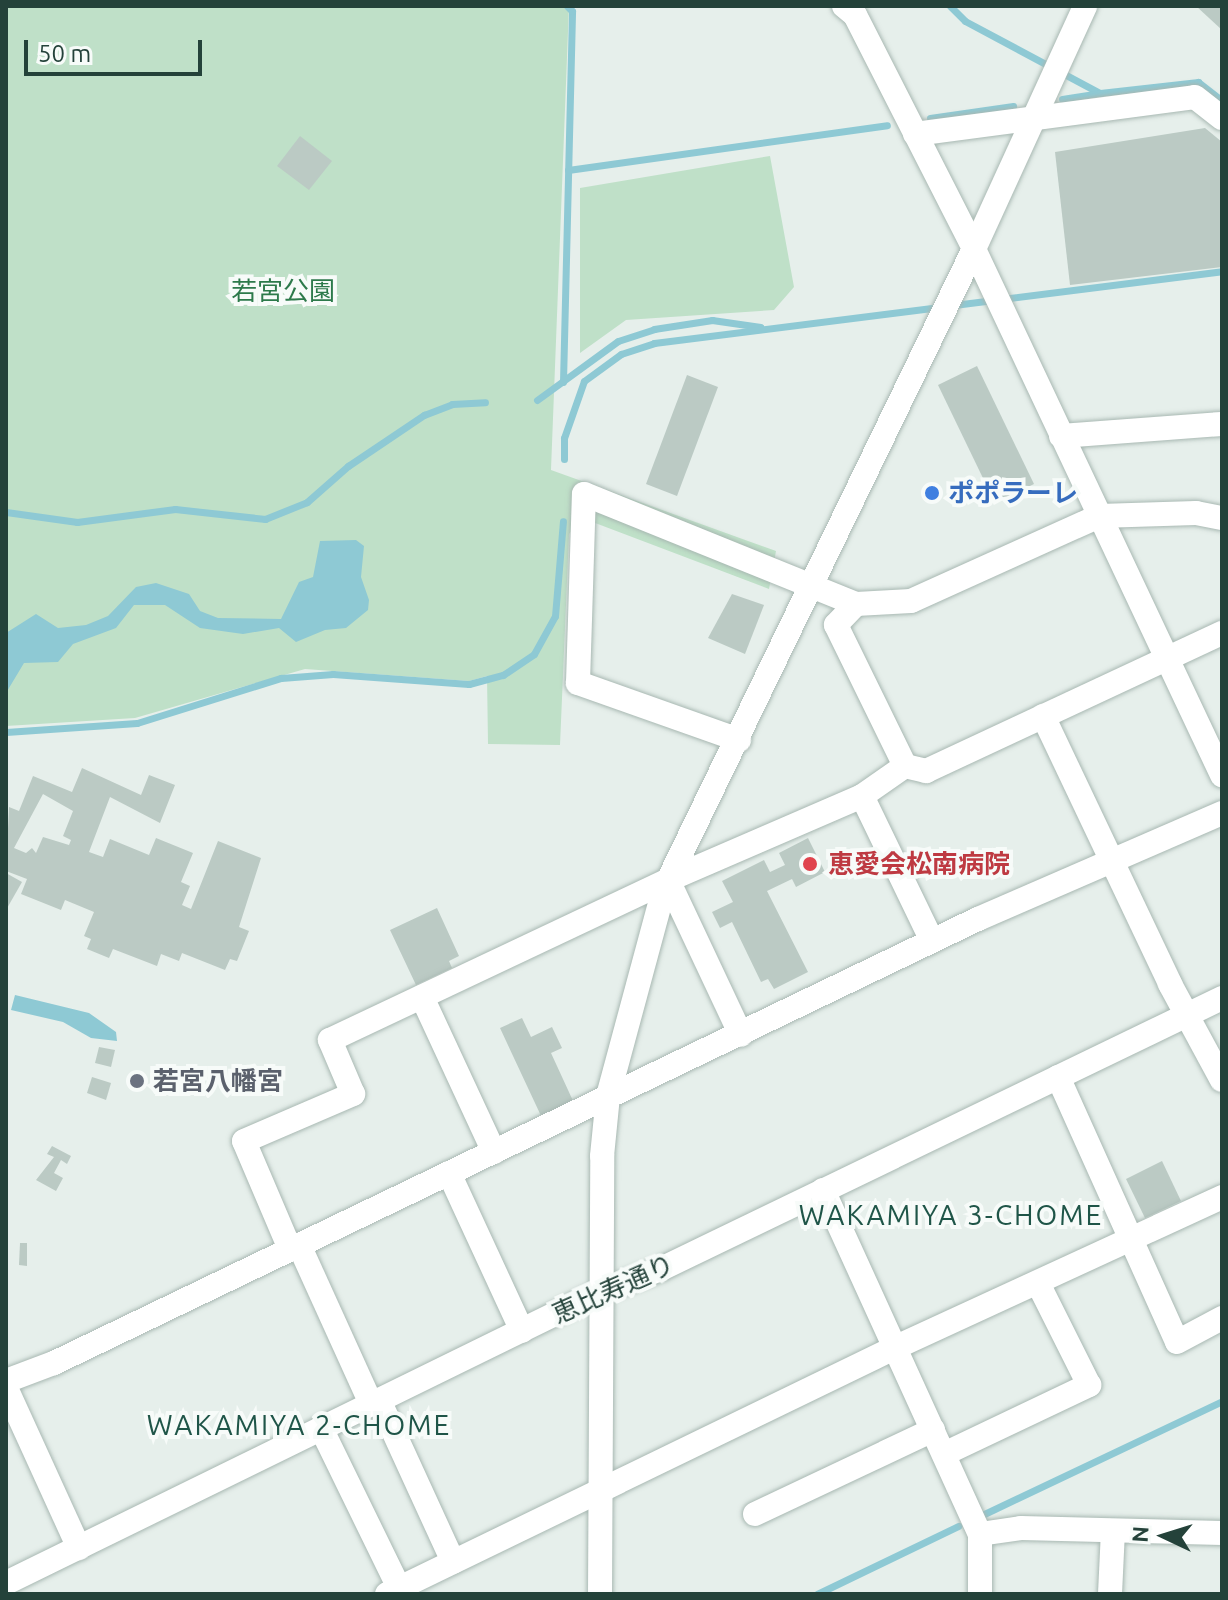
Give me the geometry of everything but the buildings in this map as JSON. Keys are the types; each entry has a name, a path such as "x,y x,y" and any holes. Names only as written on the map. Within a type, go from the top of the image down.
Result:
{"street":[{"path":"600,1594 598,1293 608,1096 668,880 813,587 937,320 974,249 1030,119 1085,6"},
{"path":"850,9 974,249 1222,775"},
{"path":"915,134 1195,97 1222,118"},
{"path":"1061,436 1222,424"},
{"path":"739,740 578,683 584,494 856,604 911,601 1099,516 1196,513 1222,518"},
{"path":"856,604 836,625 905,766"},
{"path":"453,1562 244,1141 353,1094 330,1040 668,880 862,796 905,766 926,771 1222,633"},
{"path":"1043,716 1222,1080"},
{"path":"862,796 932,941"},
{"path":"6,1381 741,1035 932,941 1222,813"},
{"path":"668,880 741,1035"},
{"path":"422,997 494,1152"},
{"name":"恵比寿通り","path":"6,1583 598,1293 661,1269 1222,998"},
{"path":"1058,1077 1177,1342 1222,1318"},
{"path":"449,1173 522,1331"},
{"path":"823,1190 980,1534 980,1594"},
{"path":"321,1428 396,1592 894,1348 1222,1197"},
{"path":"944,1454 1089,1385 1038,1283"},
{"path":"6,1388 79,1548"},
{"path":"755,1514 933,1430"},
{"path":"980,1534 1021,1528 1222,1533"},
{"path":"1110,1594 1113,1531"}],"green space":[{"name":"若宮公園","path":"6,6 569,6 551,470 776,551 769,589 582,518 569,534 560,745 488,744 487,676 469,681 305,669 135,718 6,726"},
{"path":"770,156 794,287 774,310 626,320 580,353 580,188"}],"water":[{"path":"356,540 364,546 361,577 369,600 368,610 346,628 325,630 296,642 279,628 243,634 200,628 165,605 134,605 116,628 73,644 58,662 24,663 6,693 6,633 36,614 58,628 86,625 108,616 136,587 156,583 189,594 200,611 218,618 281,619 299,582 313,577 320,541"},
{"path":"15,995 89,1013 116,1032 117,1041 91,1038 63,1022 11,1010"}],"waterway":[{"path":"563,382 572,11 567,6"},
{"path":"950,6 965,21 1100,93 1198,82 1222,101"},
{"path":"1062,99 1098,93"},
{"path":"930,118 1013,106"},
{"path":"568,170 887,125"},
{"path":"954,305 1222,271"},
{"path":"564,459 564,438 584,381 621,354 654,343 938,307"},
{"path":"537,400 618,341 654,329 712,320 760,327"},
{"path":"6,512 77,522 175,509 265,519 307,502 348,466 424,415 452,404 485,402"},
{"path":"6,732 137,723 281,678 333,674 469,684 503,675 534,654 555,616 563,521"},
{"path":"980,1516 1222,1401"},
{"path":"817,1594 958,1526"}],"place":[{"name":"ポポラーレ","path":"932,493"},
{"name":"恵愛会松南病院","path":"810,864"},
{"name":"若宮八幡宮","path":"137,1081"}],"district":[{"name":"WAKAMIYA 3-CHOME","path":"951,1215"},
{"name":"WAKAMIYA 2-CHOME","path":"299,1425"}]}
